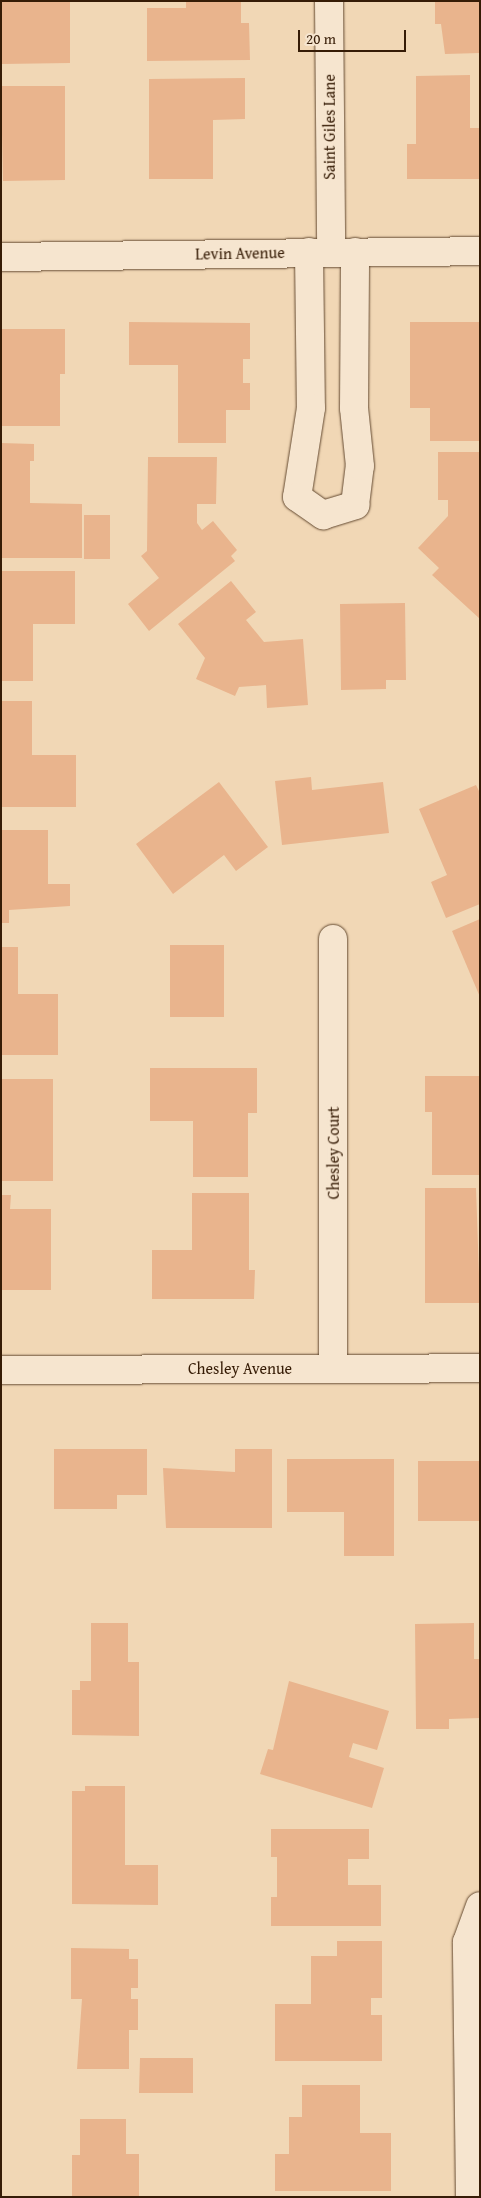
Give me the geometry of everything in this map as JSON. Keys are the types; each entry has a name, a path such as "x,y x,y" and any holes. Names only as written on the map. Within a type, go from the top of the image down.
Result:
{"street":[{"name":"Saint Giles Lane","path":"329,1 332,252 354,408 360,466 355,505 323,515 297,497 332,252"},
{"name":"Levin Avenue","path":"1,257 480,251"},
{"path":"311,408 354,408"},
{"name":"Chesley Court","path":"333,939 333,1367"},
{"name":"Chesley Avenue","path":"1,1370 333,1367 480,1368"},
{"path":"470,2197 468,1942 480,1906"}],"building":[{"path":"2,1 70,1 70,63 2,64"},
{"path":"186,1 241,1 241,23 249,23 250,60 147,61 147,8 186,8"},
{"path":"435,1 480,1 480,53 445,54 441,24 435,24"},
{"path":"470,75 470,128 480,128 480,179 407,179 407,144 416,144 416,76"},
{"path":"245,78 245,119 213,120 213,179 149,179 149,79"},
{"path":"1,86 65,86 65,180 3,181"},
{"path":"129,322 250,323 250,359 243,359 243,383 250,383 250,410 226,410 226,443 178,443 178,365 129,365"},
{"path":"410,322 480,322 480,441 430,441 430,408 410,408"},
{"path":"1,329 65,329 65,374 60,374 60,426 1,426"},
{"path":"1,443 34,444 34,461 30,461 30,503 82,504 82,558 1,558"},
{"path":"438,452 480,452 480,619 432,575 439,568 418,548 448,516 448,500 438,500"},
{"path":"148,457 217,457 216,504 197,504 197,523 202,530 213,521 237,550 231,556 235,561 149,631 128,604 159,578 141,556 147,551"},
{"path":"84,515 110,515 110,559 84,559"},
{"path":"1,571 75,571 75,624 33,624 33,681 1,681"},
{"path":"231,581 256,612 246,620 264,642 303,639 308,705 267,708 266,685 239,687 235,696 196,679 205,658 178,624"},
{"path":"405,603 406,680 386,680 386,689 341,690 340,604"},
{"path":"1,701 32,701 32,755 76,755 76,807 1,807"},
{"path":"311,777 312,790 383,782 389,833 282,845 275,781"},
{"path":"219,782 268,847 236,871 224,855 173,894 136,844"},
{"path":"476,785 480,793 480,904 446,918 431,882 447,875 419,809"},
{"path":"1,830 48,830 48,884 70,884 70,906 9,910 9,923 1,923"},
{"path":"480,919 480,997 452,931"},
{"path":"170,945 224,945 224,1017 170,1017"},
{"path":"1,947 18,947 18,994 58,994 58,1055 1,1055"},
{"path":"150,1068 257,1068 257,1113 248,1113 248,1177 193,1177 193,1121 150,1121"},
{"path":"425,1076 480,1076 480,1175 432,1175 432,1112 425,1112"},
{"path":"1,1079 53,1079 53,1181 1,1181"},
{"path":"425,1188 476,1188 480,1303 425,1303"},
{"path":"192,1193 249,1193 249,1270 255,1270 254,1299 152,1299 152,1250 192,1250"},
{"path":"1,1195 11,1195 10,1209 51,1209 51,1290 2,1290"},
{"path":"54,1449 147,1449 147,1495 117,1495 117,1509 54,1509"},
{"path":"235,1449 272,1449 272,1528 166,1528 163,1468 235,1472"},
{"path":"287,1459 394,1459 394,1556 344,1556 344,1512 287,1512"},
{"path":"418,1461 480,1461 480,1521 418,1521"},
{"path":"91,1623 128,1623 128,1662 139,1662 139,1736 72,1735 72,1690 80,1690 80,1681 91,1681"},
{"path":"474,1623 474,1659 480,1659 480,1718 449,1719 449,1729 416,1729 415,1624"},
{"path":"289,1681 389,1711 377,1750 353,1743 349,1757 384,1768 372,1808 260,1774 268,1749 273,1750"},
{"path":"85,1786 125,1786 125,1865 158,1865 158,1905 72,1904 72,1791 85,1791"},
{"path":"271,1829 369,1829 369,1859 348,1859 348,1885 381,1885 381,1926 271,1926 271,1897 277,1897 277,1857 271,1857"},
{"path":"337,1941 382,1941 382,1998 371,1998 371,2015 382,2015 382,2061 275,2061 275,2004 311,2004 311,1956 337,1956"},
{"path":"71,1948 129,1949 129,1959 138,1959 138,1988 131,1988 131,1999 138,1999 138,2030 129,2030 129,2069 77,2069 82,1999 71,1999"},
{"path":"140,2058 193,2058 193,2093 139,2093"},
{"path":"302,2085 360,2085 360,2133 391,2133 391,2191 275,2191 275,2154 289,2154 289,2117 302,2117"},
{"path":"80,2119 126,2119 126,2154 139,2154 139,2197 72,2197 72,2155 80,2155"}]}
